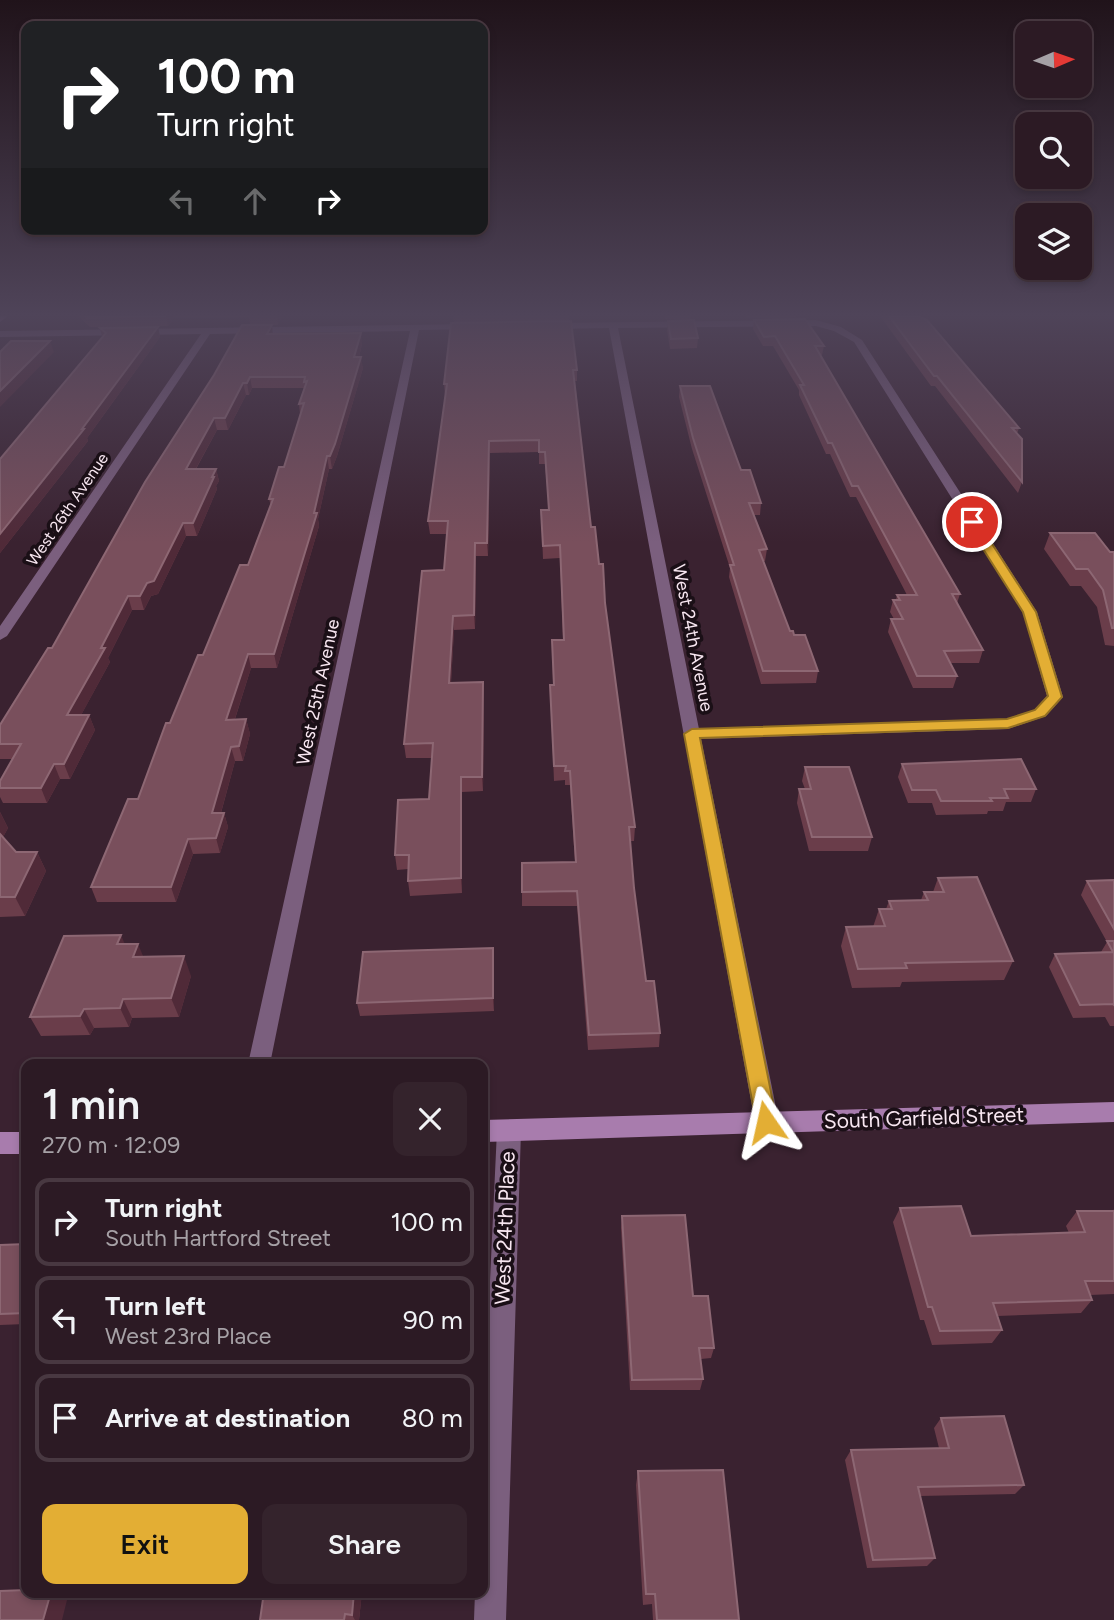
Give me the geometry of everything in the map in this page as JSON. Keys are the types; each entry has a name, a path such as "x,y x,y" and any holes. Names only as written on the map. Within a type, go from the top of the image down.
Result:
{"street":[{"name":"West 26th Avenue","path":"0,636 166,392"},
{"name":"West 25th Avenue","path":"260,1059 402,392"},
{"name":"West 24th Avenue","path":"625,392 766,1122"},
{"path":"692,734 1008,724 1040,713 1055,697 1030,612 890,392"},
{"name":"South Garfield Street","path":"496,1130 1114,1112"},
{"name":"West 24th Place","path":"490,1620 496,1130"},
{"path":"0,1143 21,1143"}],"building":[{"path":"57,392 110,392 84,429 0,534 0,459"},
{"path":"203,392 239,392 225,418 214,418 186,469 216,469 193,523 183,523 154,581 147,583 140,596 128,596 101,648 105,648 67,715 89,715 64,764 54,764 41,788 0,788 0,781 21,744 0,744 0,725 48,648 52,648 145,482"},
{"path":"303,392 351,392 335,444 330,456 327,456 314,513 317,513 274,654 248,654 226,720 246,719 239,746 231,747 212,813 224,813 216,838 188,839 171,887 91,887 128,799 138,799 166,723 170,723 198,655 203,655 240,565 248,565 273,499 269,499 279,467 284,467 304,403 299,404"},
{"path":"446,392 575,392 591,527 595,527 599,564 603,564 605,603 635,827 629,827 646,981 654,981 660,1033 589,1035 577,891 522,892 522,863 576,862 570,771 565,771 566,766 554,766 550,685 554,685 552,640 564,640 560,545 543,546 541,510 549,510 545,452 539,452 539,440 489,441 487,543 475,543 474,615 453,616 449,683 483,682 482,777 461,777 461,878 408,881 409,855 395,855 398,800 429,799 433,743 404,744 422,571 444,570 448,521 428,521"},
{"path":"681,392 712,392 741,470 750,470 761,503 749,503 767,549 759,550 790,631 793,631 794,635 805,635 818,671 763,671 730,565 734,565 693,438"},
{"path":"803,392 842,392 960,594 952,594 983,650 944,651 957,676 917,676 891,619 903,619 893,600 900,600 897,595 917,595 858,486 852,486 832,443 828,443"},
{"path":"950,392 988,392 1019,428 1012,428 1022,439 1022,482"},
{"path":"1050,533 1095,533 1110,552 1114,552 1114,628 1103,590 1088,569 1076,569"},
{"path":"1021,759 1036,789 1004,789 1008,798 990,798 992,801 941,801 936,790 912,790 902,764"},
{"path":"805,767 849,767 872,837 812,837 799,789 811,789"},
{"path":"0,834 16,852 37,852 15,897 0,897"},
{"path":"977,877 1013,961 905,963 907,968 858,969 846,927 885,926 879,909 892,909 889,901 928,900 924,892 944,892 938,878"},
{"path":"1114,880 1114,929 1087,881"},
{"path":"121,935 117,944 138,944 133,957 184,956 171,998 123,999 120,1008 84,1009 80,1016 30,1017 64,936"},
{"path":"1107,941 1114,941 1114,1005 1080,1005 1055,954 1113,952"},
{"path":"493,948 493,998 357,1003 363,952"},
{"path":"961,1206 971,1236 1085,1232 1077,1211 1114,1211 1114,1281 1085,1281 1092,1300 993,1303 1002,1330 940,1331 932,1307 928,1307 900,1208"},
{"path":"685,1215 693,1296 708,1296 714,1348 699,1348 703,1379 632,1380 622,1216"},
{"path":"21,1244 21,1313 0,1314 0,1245"},
{"path":"1004,1416 1024,1485 918,1487 935,1558 873,1560 851,1450 949,1448 941,1418"},
{"path":"723,1470 739,1620 657,1620 655,1594 646,1594 638,1471"},
{"path":"21,1590 21,1598 49,1598 43,1620 0,1620 0,1591"},
{"path":"263,1598 353,1598 352,1615 345,1614 344,1620 260,1620"}],"route":[{"path":"766,1122 692,734 1008,724 1040,713 1055,697 1037,628 1030,612 972,522"}]}
